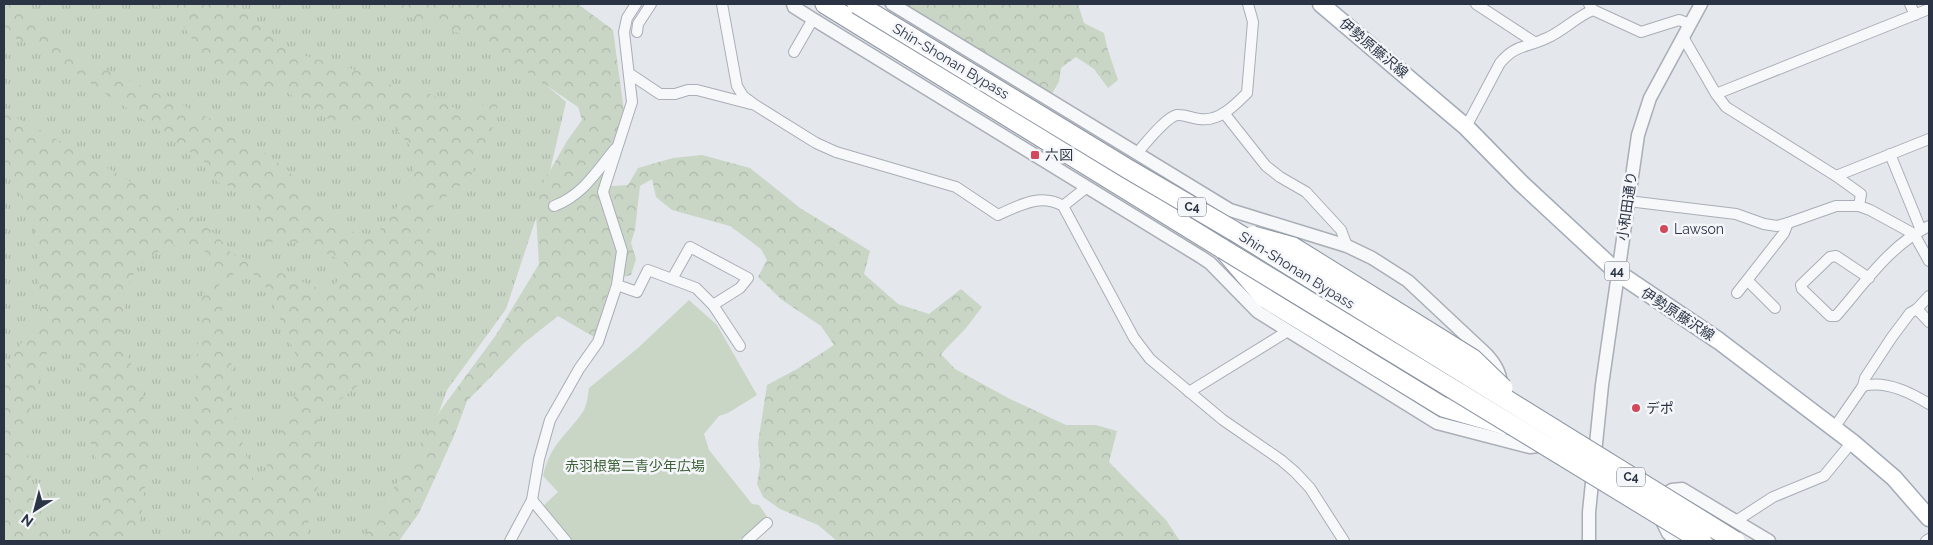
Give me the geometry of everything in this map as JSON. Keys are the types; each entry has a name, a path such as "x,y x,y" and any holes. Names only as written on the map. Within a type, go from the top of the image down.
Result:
{"highway":[{"name":"Shin-Shonan Bypass","path":"825,4 1224,249 1735,541"},
{"name":"Shin-Shonan Bypass","path":"857,4 1234,231 1293,247 1473,359 1522,420 1702,541"}],"main road":[{"name":"伊勢原藤沢線","path":"1327,6 1466,127 1521,183 1618,273 1720,341 1852,442 1894,478 1929,518"}],"street":[{"path":"510,541 532,500 539,458 550,420 579,369 598,342 618,285 622,251 603,192 632,102 624,32 627,18 636,4"},
{"path":"637,32 638,24 651,4"},
{"path":"722,4 737,86 743,96 816,143 836,152 956,187 998,215 1027,202 1040,199 1055,201 1063,206 1134,338 1150,359 1223,420 1281,460 1295,472 1310,488 1344,541"},
{"path":"892,4 1230,210 1359,250 1408,280 1495,364 1500,376 1505,403 1539,428 1647,498 1657,510 1668,533 1675,541"},
{"path":"1137,153 1169,119 1178,115 1204,120 1224,113 1247,93 1253,22 1248,4"},
{"path":"1476,4 1534,42"},
{"name":"小和田通り","path":"1589,541 1588,512 1595,464 1602,385 1634,154 1643,115 1657,82 1701,4"},
{"path":"1910,4 1915,15"},
{"path":"791,5 1210,263 1252,308 1437,423 1530,447 1557,445 1580,455"},
{"path":"1466,127 1506,55 1513,50 1547,38 1591,7 1641,32 1679,20 1690,24"},
{"path":"1716,94 1929,9"},
{"path":"794,52 813,19"},
{"path":"1683,37 1716,94 1726,106 1861,194 1859,206"},
{"path":"630,74 660,94 675,94 688,90 697,90 755,105"},
{"path":"1224,113 1266,166 1280,177 1306,192 1341,230 1347,246"},
{"path":"1836,176 1929,139"},
{"path":"554,206 567,201 581,191 618,144"},
{"path":"1890,154 1921,230 1929,261"},
{"path":"1063,206 1087,187"},
{"path":"1628,201 1736,214 1764,224 1777,226 1836,206 1859,206 1921,230"},
{"path":"1737,293 1784,233 1788,223"},
{"path":"1868,278 1836,256 1830,257 1801,285 1802,289 1830,316 1836,316 1868,278 1921,230"},
{"path":"672,279 690,247 748,278 740,288 713,305"},
{"path":"618,285 637,292 648,270 696,288 713,305 740,346"},
{"path":"1748,281 1775,308"},
{"path":"1834,428 1863,386 1865,378 1892,337 1910,313 1918,309 1929,296"},
{"path":"1918,309 1929,322"},
{"path":"1189,392 1288,331"},
{"path":"1863,386 1871,384 1900,388 1929,404"},
{"path":"1530,447 1540,440 1539,428"},
{"path":"1736,520 1773,497 1824,476 1852,442"},
{"path":"1647,498 1657,498 1672,490 1682,489 1769,541"},
{"path":"532,500 566,541"},
{"path":"1681,541 1681,536 1687,525 1698,514 1723,513"},
{"path":"747,541 767,524"},
{"path":"1926,541 1929,538"}],"green space":[{"path":"4,4 429,4 461,13 566,102 546,188 506,309 447,390 416,475 372,541 4,541"},
{"path":"4,4 17,4 28,11 83,62 110,71 232,129 286,168 325,217 348,231 376,235 413,185 414,151 385,115 336,124 285,91 221,82 178,18 151,4 235,4 288,51 356,70 401,89 430,94 464,113 499,99 494,124 470,178 425,213 438,259 433,288 357,386 320,416 319,482 307,528 307,541 202,541 194,413 200,303 215,270 204,250 183,242 158,252 138,265 128,286 121,337 149,412 149,455 138,541 60,541 88,535 103,505 103,480 87,430 87,392 76,350 48,349 26,424 29,470 50,541 4,541 4,368 40,316 38,243 24,207 17,179 4,162 4,111 75,149 191,216 213,232 230,252 332,294 344,262 305,243 263,242 255,195 217,182 206,163 186,149 38,47 4,34","holes":["241,268 262,279 299,362 299,385 257,491 229,399 232,367 218,286"]},
{"path":"379,4 578,4 613,30 624,111 599,187 628,185 638,168 673,158 702,155 750,168 800,208 870,251 864,274 898,304 929,314 961,289 982,307 966,328 941,354 955,369 1010,399 1066,425 1096,425 1117,431 1109,462 1166,520 1180,541 837,541 818,525 780,509 763,497 757,484 760,465 758,443 767,385 797,369 834,345 821,326 782,300 758,277 767,260 761,249 730,226 672,210 656,197 652,179 640,186 635,229 631,243 636,259 631,275 612,280 594,337 558,316 524,343 467,401 454,436 419,513 399,541 362,541 440,411 496,335 539,264 535,197 567,141 582,120 578,107 480,40 388,10"},
{"path":"902,4 1078,4 1084,23 1104,33 1118,80 1108,88 1094,69 1076,57 1061,68 1059,82 1051,95"},
{"name":"赤羽根第二青少年広場","path":"689,300 717,325 757,395 728,413 719,416 704,434 709,450 752,504 759,505 768,518 738,541 573,541 543,506 558,492 543,476 550,455 584,410 589,388 638,348"}],"place":[{"name":"六図","path":"1035,155"},
{"name":"Lawson","path":"1664,229"},
{"name":"デポ","path":"1636,408"}]}
